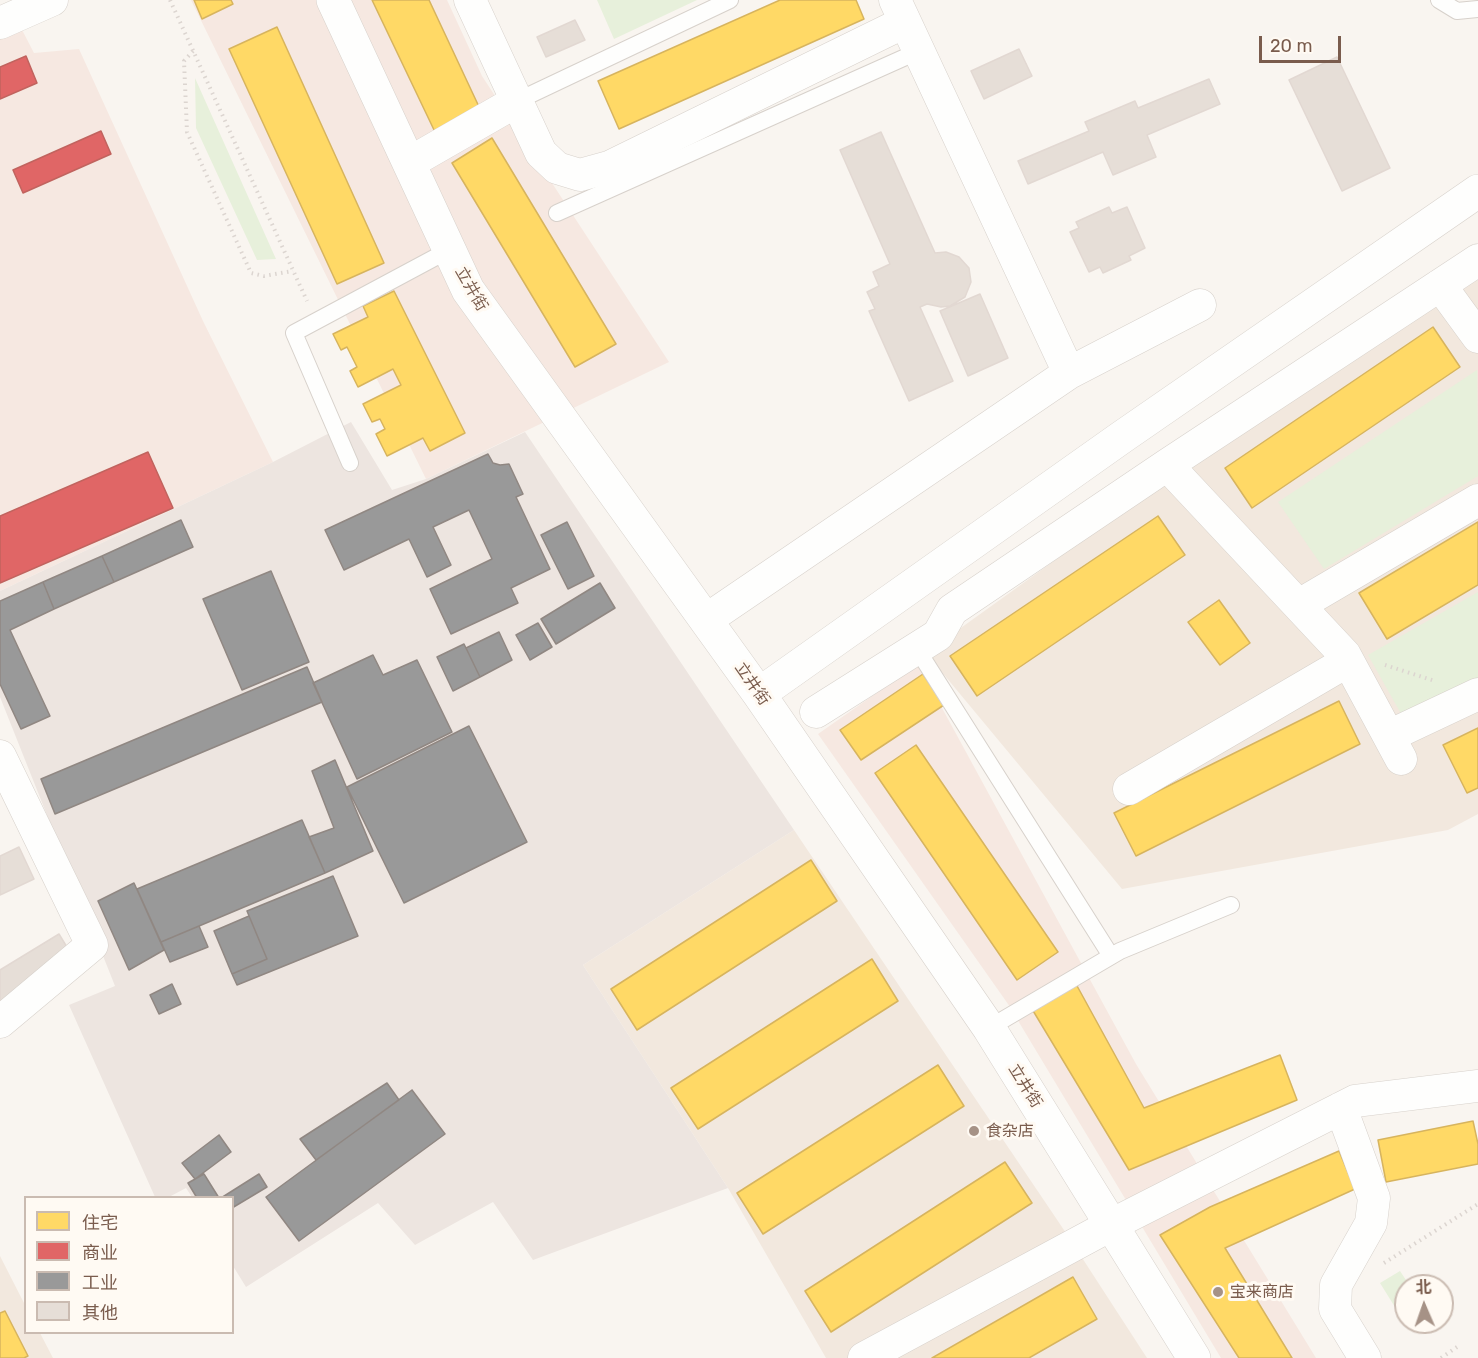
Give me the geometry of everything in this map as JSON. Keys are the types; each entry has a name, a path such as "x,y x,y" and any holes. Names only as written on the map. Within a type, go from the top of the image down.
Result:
{"street":[{"path":"0,23 51,0"},
{"name":"立井街","path":"333,0 468,290 759,694 989,1028 1194,1358"},
{"path":"470,0 541,153 557,168 580,175 609,167 900,11 1069,373"},
{"path":"409,163 517,102"},
{"path":"759,694 1122,437 1478,191"},
{"path":"816,712 939,635 952,610 1478,260"},
{"path":"1440,285 1478,337"},
{"path":"706,620 1069,373 1200,305"},
{"path":"1167,465 1345,655 1395,748 1478,694"},
{"path":"1299,605 1478,500"},
{"path":"1130,789 1348,661"},
{"path":"0,756 92,945 0,1022"},
{"path":"864,1358 1111,1225 1355,1101 1478,1086"},
{"path":"1341,1108 1374,1198 1371,1223 1336,1285 1335,1309 1360,1356"}],"lane":[{"path":"517,102 730,0"},
{"path":"1439,0 1457,11 1478,9"},
{"path":"557,213 919,51"},
{"path":"350,463 294,333 449,250"},
{"path":"917,649 1111,956"},
{"path":"989,1028 1111,956 1231,905"}],"path":[{"path":"170,0 316,321"},
{"path":"193,51 184,61 187,132 251,273 264,276 293,271"},
{"path":"1348,661 1382,664 1478,694"},
{"path":"1376,1268 1478,1204"},
{"path":"1441,1358 1457,1347"}],"shaded area":[{"path":"191,0 447,0 482,76 669,362 426,479"},
{"path":"19,24 34,53 79,49 203,321 273,462 0,591 0,34"},
{"path":"1478,256 1478,814 1448,830 1122,889 926,653"},
{"path":"351,422 392,490 426,479 525,432 794,830 583,965 728,1188 533,1260 493,1202 415,1245 378,1203 246,1287 234,1268 234,1196 191,1196 186,1188 171,1196 155,1196 69,1005 115,986 0,697 0,591 273,462"},
{"path":"918,664 1136,1064 1316,1358 1221,1358 1008,1004 818,734"},
{"path":"794,830 1064,1230 1147,1358 826,1358 728,1188 583,965"},
{"path":"0,1256 24,1303 24,1334 41,1334 53,1358 0,1358"}],"green space":[{"path":"597,0 697,0 614,39"},
{"path":"195,78 276,259 257,260 196,128"},
{"path":"1477,370 1478,476 1324,569 1278,502"},
{"path":"1478,592 1478,681 1404,719 1368,655"},
{"path":"1394,1275 1394,1306 1380,1283"}],"building: 住宅":[{"path":"194,0 231,0 233,4 202,19"},
{"path":"372,0 429,0 481,111 435,132"},
{"path":"780,0 856,0 864,19 619,129 598,81"},
{"path":"277,27 384,263 337,284 229,49"},
{"path":"492,138 616,344 575,367 452,163"},
{"path":"394,291 465,433 430,451 423,438 387,456 376,434 385,429 380,419 372,422 363,404 401,385 393,369 358,387 350,371 357,367 347,347 341,350 333,334 368,317 363,306"},
{"path":"1433,327 1460,367 1252,508 1225,468"},
{"path":"1158,516 1185,555 977,696 950,656"},
{"path":"1478,522 1478,585 1387,639 1359,593"},
{"path":"1219,600 1250,643 1220,665 1188,622"},
{"path":"923,674 944,705 861,760 840,730"},
{"path":"1339,701 1360,744 1136,856 1114,813"},
{"path":"1478,728 1478,788 1467,793 1443,745"},
{"path":"916,745 1058,952 1017,980 875,773"},
{"path":"811,860 837,901 637,1030 611,989"},
{"path":"872,959 898,1001 698,1129 671,1088"},
{"path":"1076,984 1144,1108 1280,1055 1297,1100 1129,1170 1032,1009"},
{"path":"938,1065 964,1106 763,1234 737,1193"},
{"path":"1473,1121 1478,1144 1478,1164 1386,1182 1378,1140"},
{"path":"1339,1151 1355,1189 1225,1248 1292,1358 1239,1358 1160,1235 1210,1207"},
{"path":"1005,1162 1032,1203 831,1332 805,1291"},
{"path":"1073,1277 1097,1319 1029,1358 932,1358"},
{"path":"5,1311 28,1356 24,1358 0,1358 0,1313"}],"building: 商业":[{"path":"26,56 37,83 0,99 0,67"},
{"path":"101,131 111,154 23,193 13,170"},
{"path":"148,452 173,508 0,583 0,516"}],"building: 工业":[{"path":"488,454 493,463 509,464 523,494 516,497 550,569 511,588 518,603 451,634 430,589 492,559 469,510 433,527 451,565 427,577 409,539 344,570 325,530"},
{"path":"181,520 193,547 114,582 102,556"},
{"path":"567,522 594,576 568,589 541,535"},
{"path":"102,556 114,582 54,609 43,582"},
{"path":"271,571 309,662 242,690 203,599"},
{"path":"43,582 54,609 10,630 50,716 21,729 0,684 0,601"},
{"path":"600,583 615,608 556,644 541,619"},
{"path":"538,623 552,647 530,660 516,635"},
{"path":"499,632 512,660 480,677 466,648"},
{"path":"464,644 480,677 453,691 437,657"},
{"path":"373,655 383,675 417,660 452,732 357,779 313,683"},
{"path":"307,667 322,702 55,814 41,779"},
{"path":"469,726 527,842 404,903 347,787"},
{"path":"335,760 373,851 325,873 309,837 334,828 312,771"},
{"path":"302,820 325,873 161,942 137,889"},
{"path":"333,876 358,936 237,985 232,974 267,959 247,911"},
{"path":"134,883 164,950 129,970 98,901"},
{"path":"249,916 267,959 232,974 214,931"},
{"path":"199,926 208,947 170,962 161,942"},
{"path":"172,984 181,1004 159,1014 150,995"},
{"path":"387,1083 399,1100 316,1160 300,1139"},
{"path":"412,1090 445,1134 299,1241 266,1197"},
{"path":"219,1135 231,1152 195,1179 182,1163"},
{"path":"204,1174 218,1196 196,1196 188,1183"},
{"path":"259,1174 267,1187 234,1207 234,1196 224,1196"}],"building: 其他":[{"path":"575,20 585,40 546,57 537,37"},
{"path":"1019,49 1032,76 984,99 971,71"},
{"path":"1337,57 1390,168 1342,191 1289,80"},
{"path":"1209,79 1220,104 1147,135 1156,157 1113,175 1103,152 1028,184 1018,161 1089,131 1085,122 1135,101 1138,108"},
{"path":"881,132 935,253 946,252 959,257 969,268 971,282 965,297 950,306 927,304 920,307 953,381 909,401 869,311 875,309 867,292 879,286 873,272 890,264 840,150"},
{"path":"1109,207 1112,213 1127,207 1145,248 1129,256 1131,260 1103,273 1100,267 1089,272 1070,232 1079,228 1076,222"},
{"path":"980,294 1008,358 968,376 940,311"},
{"path":"19,847 34,879 0,895 0,856"},
{"path":"59,934 73,957 0,1002 0,970"}],"place":[{"name":"食杂店","path":"974,1131"},
{"name":"宝来商店","path":"1218,1292"}]}
